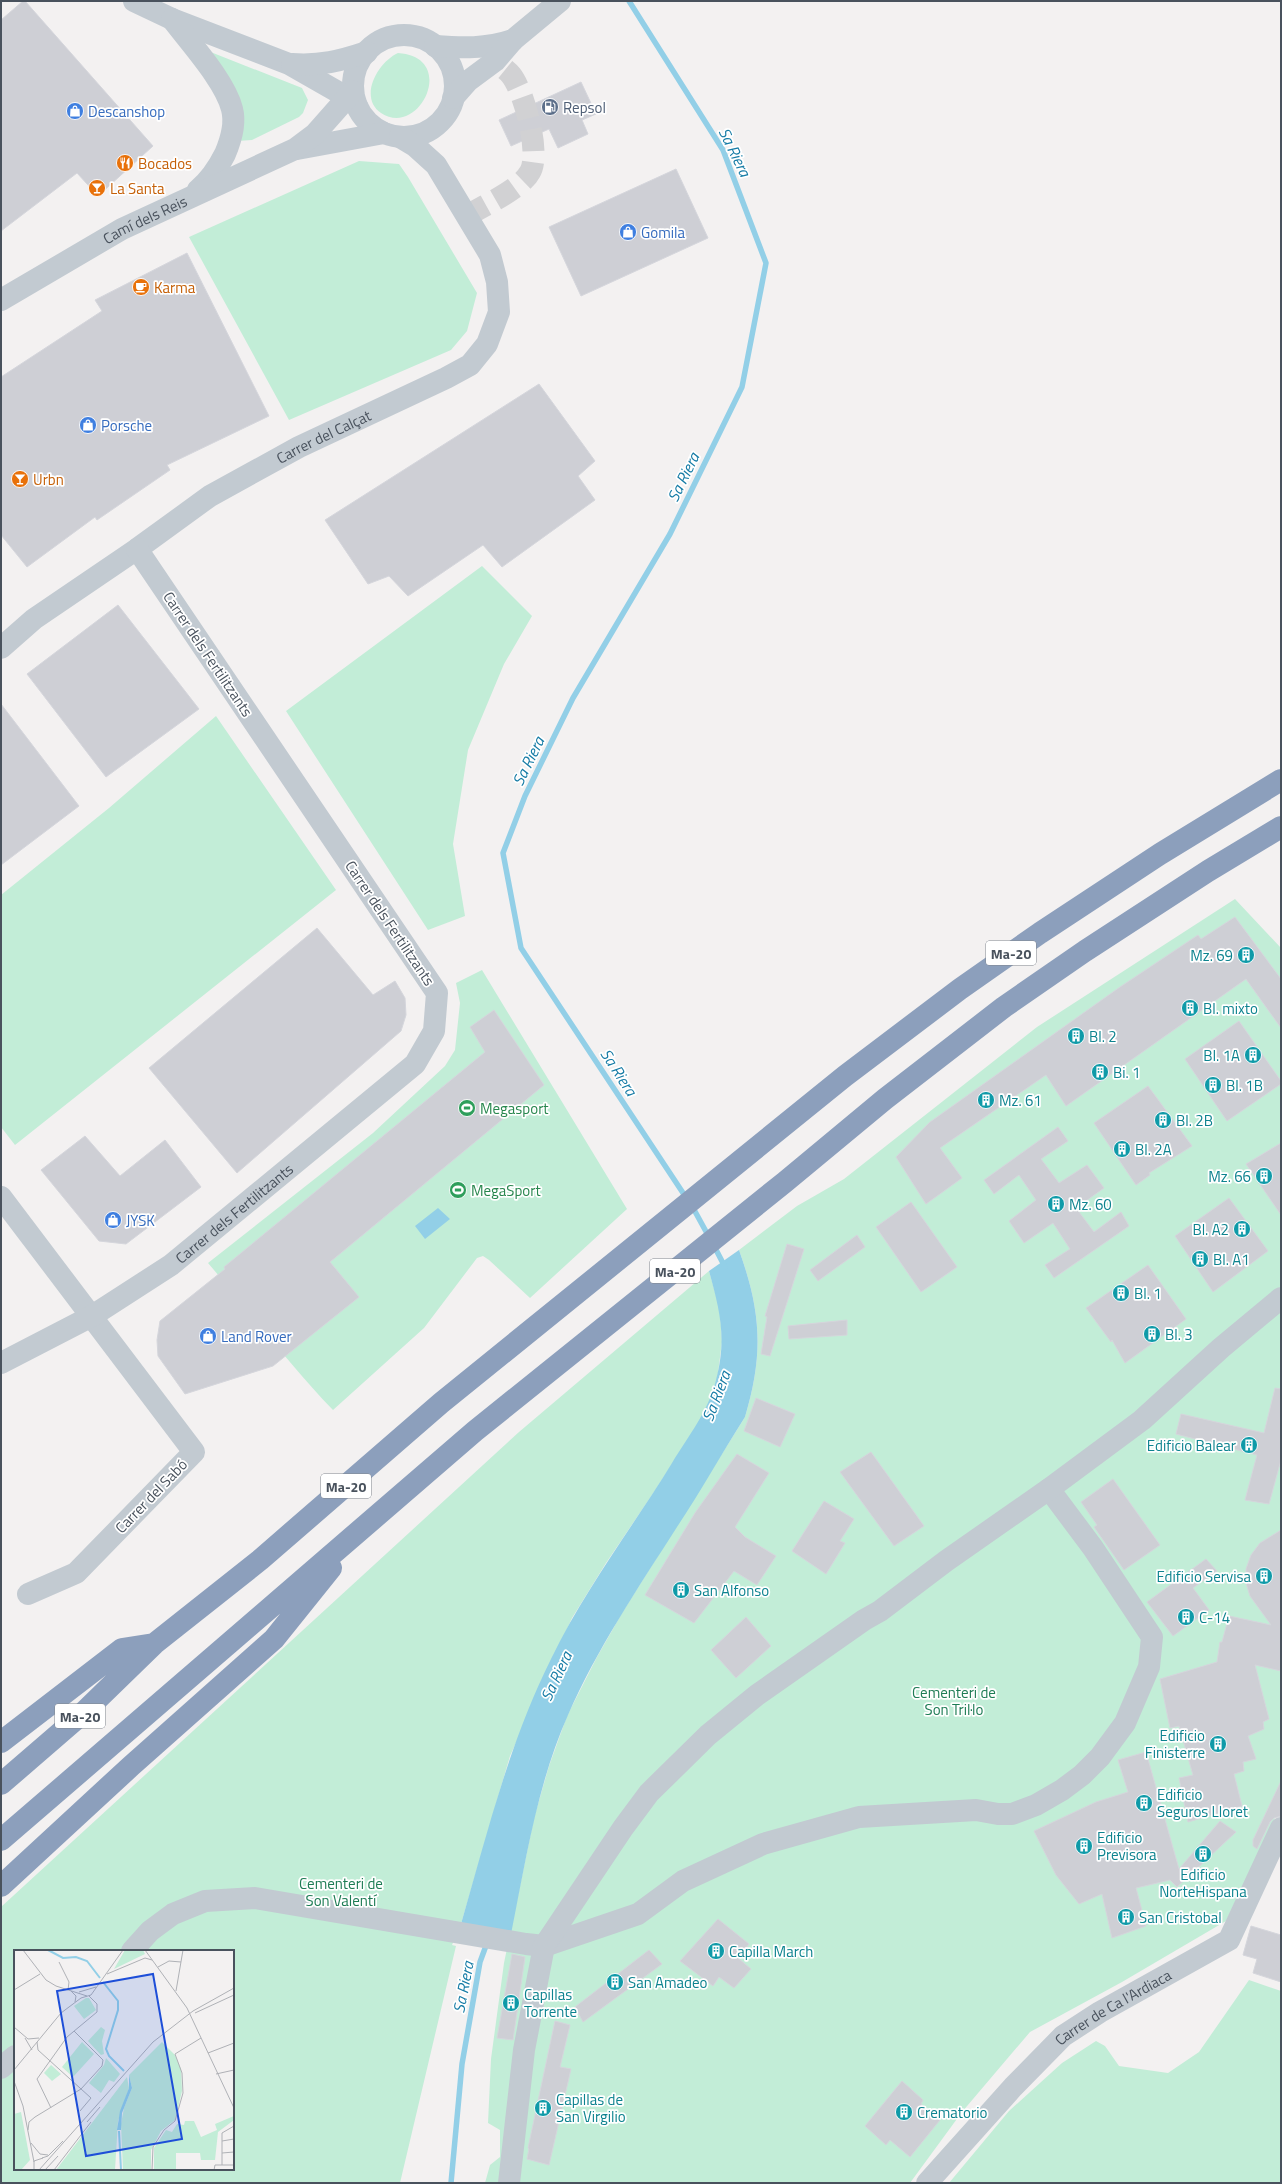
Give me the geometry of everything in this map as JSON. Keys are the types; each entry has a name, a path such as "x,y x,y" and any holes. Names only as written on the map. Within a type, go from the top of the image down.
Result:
{"highway":[{"name":"Ma-20","path":"1,1784 82,1714 154,1644 260,1560 441,1403 756,1147 923,1016 1040,932 1160,854 1281,780"},
{"name":"Ma-20","path":"1,1840 365,1525 475,1432 785,1182 885,1099 1004,1007 1132,920 1281,827"},
{"path":"1,1886 274,1639 365,1525"},
{"path":"1,1742 122,1649 154,1644"}],"street":[{"path":"453,98 468,81 495,61 512,40 560,1"},
{"path":"146,4 172,19 289,64 352,98 372,126 415,146 436,165"},
{"path":"172,19 209,67 232,108 233,122 231,139 215,172 204,185 188,198"},
{"path":"401,35 418,37 435,46 444,54 453,70 455,86 453,98 444,118 432,129 418,136 392,135 295,149 315,134 352,98 355,74 360,60 367,52 385,38 401,35"},
{"path":"435,46 466,48 495,46 512,40"},
{"path":"289,64 314,66 343,60 367,52"},
{"path":"436,165 434,145 438,124"},
{"name":"Camí dels Reis","path":"1,300 122,229 295,149"},
{"name":"Carrer del Calçat","path":"1,648 34,619 137,549 210,496 299,447 446,378 470,365 487,344 499,312 497,282 490,255 436,165"},
{"name":"Carrer dels Fertilitzants","path":"1,1362 92,1316 171,1265 415,1064 434,1031 437,993 137,549"},
{"path":"1,1197 92,1316"},
{"path":"509,2183 535,1945 649,1794 708,1735 757,1695 864,1620 880,1611 946,1561 1049,1489 1153,1412 1221,1348 1281,1298"},
{"name":"Carrer del Sabó","path":"28,1594 76,1573 194,1452 92,1316"},
{"path":"133,1950 150,1931 172,1914 205,1901 256,1898 535,1945 638,1914 683,1881 763,1844 859,1817 976,1810 998,1814 1012,1814 1036,1805 1062,1790 1082,1775 1100,1757 1125,1723 1149,1667 1152,1637 1105,1565 1049,1489"},
{"name":"Carrer de Ca l'Ardiaca","path":"927,2183 1008,2092 1063,2036 1100,2012 1229,1940 1281,1828"},
{"path":"1,2068 14,2057"}],"green space":[{"path":"203,49 302,88 308,100 303,113 299,117 252,140 237,141"},
{"path":"398,53 416,58 426,68 429,81 427,94 419,106 408,115 395,118 381,113 374,106 371,98 371,89 373,80 384,64"},
{"path":"359,161 399,164 408,177 477,293 467,331 451,350 289,420 189,237"},
{"path":"482,566 532,616 504,664 468,750 453,844 465,916 428,930 286,711"},
{"path":"216,716 336,890 15,1145 1,1127 1,895 109,808"},
{"name":"Cementeri de Son Tril·lo","path":"1235,899 1281,948 1281,1805 1226,1921 1122,1982 1030,2032 962,2112 910,2183 485,2183 490,2165 500,2157 500,2130 488,2123 491,2059 504,1963 534,1818 549,1766 567,1716 597,1657 622,1613 745,1417 755,1373 757,1333 756,1313 752,1293 739,1250 797,1206 844,1179 1037,1027"},
{"name":"MegaSport","path":"482,970 627,1209 530,1298 489,1260 483,1256 477,1258 424,1328 333,1410 285,1356 208,1263 373,1133 445,1066 455,1050 460,1003 456,983"},
{"name":"Cementeri de Son Valentí","path":"709,1271 720,1310 722,1342 717,1380 706,1411 606,1563 572,1618 510,1756 461,1924 452,1945 456,1946 400,2183 1,2183 1,1907 519,1432"},
{"path":"1249,1980 1281,1991 1281,2183 949,2183 1009,2111 1062,2063 1096,2041 1105,2046 1119,2066 1168,2073 1199,2052"}],"water":[{"path":"438,1208 450,1219 425,1239 415,1226"},
{"path":"739,1250 752,1293 756,1313 757,1333 755,1373 745,1417 695,1500 619,1619 579,1690 557,1741 540,1796 527,1851 511,1934 461,1924 511,1756 536,1691 551,1659 564,1633 594,1583 691,1433 713,1392 719,1365 722,1338 719,1312 709,1271"}],"building":[{"name":"Descanshop","path":"23,1 25,1 153,146 98,196 77,173 1,231 1,20"},
{"path":"581,82 596,114 582,120 588,134 558,148 549,129 511,146 499,120"},
{"name":"Gomila","path":"676,169 708,238 581,296 549,227"},
{"path":"187,253 269,416 167,465 170,470 97,520 95,517 27,567 1,535 1,377 102,311 95,300"},
{"path":"539,384 595,461 578,476 595,500 502,567 483,545 408,596 389,576 368,584 325,520"},
{"path":"118,605 199,709 106,777 27,674"},
{"path":"1,704 79,806 1,865"},
{"path":"1235,917 1281,979 1281,1028 1246,979 1066,1106 1046,1075 940,1148 962,1178 926,1204 896,1157 930,1122 1120,987 1198,935 1201,939"},
{"path":"317,928 373,995 395,981 405,998 406,1015 401,1031 237,1173 149,1068"},
{"path":"494,1010 544,1085 330,1262 359,1297 273,1366 185,1394 158,1356 157,1340 160,1321 225,1269 224,1267 485,1052 470,1027"},
{"path":"1239,1021 1281,1081 1281,1084 1227,1121 1185,1059"},
{"path":"1148,1086 1192,1146 1149,1173 1150,1175 1136,1185 1094,1123"},
{"path":"1058,1127 1068,1141 1041,1159 1059,1183 1087,1165 1104,1188 1076,1208 1094,1232 1121,1212 1129,1226 1054,1278 1045,1265 1070,1249 1053,1223 1024,1243 1009,1221 1036,1200 1019,1175 994,1194 984,1180"},
{"path":"85,1136 120,1176 165,1140 201,1187 126,1244 99,1241 41,1170"},
{"name":"Mz. 66","path":"1281,1143 1281,1215 1246,1164"},
{"path":"1229,1198 1268,1251 1213,1292 1175,1236"},
{"path":"911,1202 957,1267 921,1292 876,1227"},
{"path":"857,1235 865,1247 818,1281 810,1270"},
{"path":"787,1244 804,1249 770,1356 761,1354 767,1317 765,1316"},
{"path":"1148,1265 1186,1319 1125,1363 1112,1340 1111,1342 1086,1308"},
{"path":"847,1320 847,1335 789,1339 788,1326"},
{"name":"Edificio Balear","path":"1275,1388 1281,1389 1281,1460 1269,1504 1245,1500 1257,1455 1176,1434 1181,1414 1264,1433"},
{"path":"756,1398 795,1414 780,1447 744,1431"},
{"path":"871,1452 924,1526 894,1546 840,1472"},
{"path":"737,1454 769,1473 735,1527 745,1537 776,1556 757,1585 734,1571 694,1623 645,1595 695,1513"},
{"path":"1113,1479 1160,1545 1124,1570 1094,1527 1097,1525 1081,1502"},
{"path":"824,1501 854,1519 840,1541 845,1543 826,1574 792,1551"},
{"path":"1281,1530 1281,1671 1255,1665 1269,1719 1263,1722 1264,1729 1248,1736 1256,1759 1243,1762 1244,1771 1234,1774 1242,1806 1188,1822 1179,1778 1193,1775 1179,1726 1170,1728 1160,1679 1217,1662 1220,1642 1222,1642 1229,1616 1271,1625 1250,1596 1246,1583 1246,1569 1251,1555 1260,1543"},
{"path":"1206,1559 1217,1571 1193,1588 1209,1610 1173,1636 1147,1602"},
{"path":"746,1617 771,1646 736,1678 711,1650"},
{"path":"1146,1752 1179,1869 1220,1821 1236,1832 1177,1887 1170,1880 1136,1888 1146,1926 1112,1938 1102,1894 1079,1904 1056,1875 1034,1831 1096,1802 1128,1792 1118,1760"},
{"path":"1281,1781 1281,1816 1274,1818 1270,1822 1257,1849 1253,1846 1253,1840"},
{"name":"Capilla March","path":"718,1919 749,1944 738,1958 751,1969 734,1988 719,1977 713,1986 680,1961"},
{"path":"1251,1926 1281,1935 1281,1982 1253,1973 1257,1959 1243,1955"},
{"path":"649,1950 662,1964 583,2022 575,2007"},
{"name":"Capillas Torrente","path":"512,1954 525,1957 513,2040 497,2038"},
{"name":"Capillas de San Virgilio","path":"555,2021 570,2025 560,2067 571,2069 549,2165 527,2159 528,2148"},
{"name":"Crematorio","path":"902,2081 923,2100 921,2104 940,2120 910,2157 890,2140 886,2145 865,2126"}],"waterway":[{"name":"Sa Riera","path":"629,1 723,150 766,263 742,387 670,534 573,698 525,796 503,853 521,948 687,1199"},
{"name":"Sa Riera","path":"692,1206 709,1237"},
{"name":"Sa Riera","path":"713,1244 725,1267"},
{"name":"Sa Riera","path":"451,2183 462,2064 480,1962 487,1943"}],"tunnel":[{"path":"467,216 502,196 519,184 530,172 533,163 534,152 530,123 521,94 508,71 495,61"}],"place":[{"name":"Repsol","path":"550,107"},
{"name":"Descanshop","path":"75,111"},
{"name":"Bocados","path":"125,163"},
{"name":"La Santa","path":"97,188"},
{"name":"Gomila","path":"628,232"},
{"name":"Karma","path":"141,287"},
{"name":"Porsche","path":"88,425"},
{"name":"Urbn","path":"20,479"},
{"name":"Mz. 69","path":"1246,955"},
{"name":"Bl. mixto","path":"1190,1008"},
{"name":"Bl. 2","path":"1076,1036"},
{"name":"BI. 1A","path":"1253,1055"},
{"name":"Bi. 1","path":"1100,1072"},
{"name":"Bl. 1B","path":"1213,1085"},
{"name":"Mz. 61","path":"986,1100"},
{"name":"Megasport","path":"467,1108"},
{"name":"Bl. 2B","path":"1163,1120"},
{"name":"Bl. 2A","path":"1122,1149"},
{"name":"Mz. 66","path":"1264,1176"},
{"name":"MegaSport","path":"458,1190"},
{"name":"Mz. 60","path":"1056,1204"},
{"name":"JYSK","path":"113,1220"},
{"name":"Bl. A2","path":"1242,1229"},
{"name":"Bl. A1","path":"1200,1259"},
{"name":"Bl. 1","path":"1121,1293"},
{"name":"Bl. 3","path":"1152,1334"},
{"name":"Land Rover","path":"208,1336"},
{"name":"Edificio Balear","path":"1249,1445"},
{"name":"Edificio Servisa","path":"1264,1576"},
{"name":"San Alfonso","path":"681,1590"},
{"name":"C-14","path":"1186,1617"},
{"name":"Edificio Finisterre","path":"1218,1744"},
{"name":"Edificio Seguros Lloret","path":"1144,1803"},
{"name":"Edificio Previsora","path":"1084,1846"},
{"name":"Edificio NorteHispana","path":"1203,1854"},
{"name":"San Cristobal","path":"1126,1917"},
{"name":"Capilla March","path":"716,1951"},
{"name":"San Amadeo","path":"615,1982"},
{"name":"Capillas Torrente","path":"511,2003"},
{"name":"Capillas de San Virgilio","path":"543,2108"},
{"name":"Crematorio","path":"904,2112"}]}
